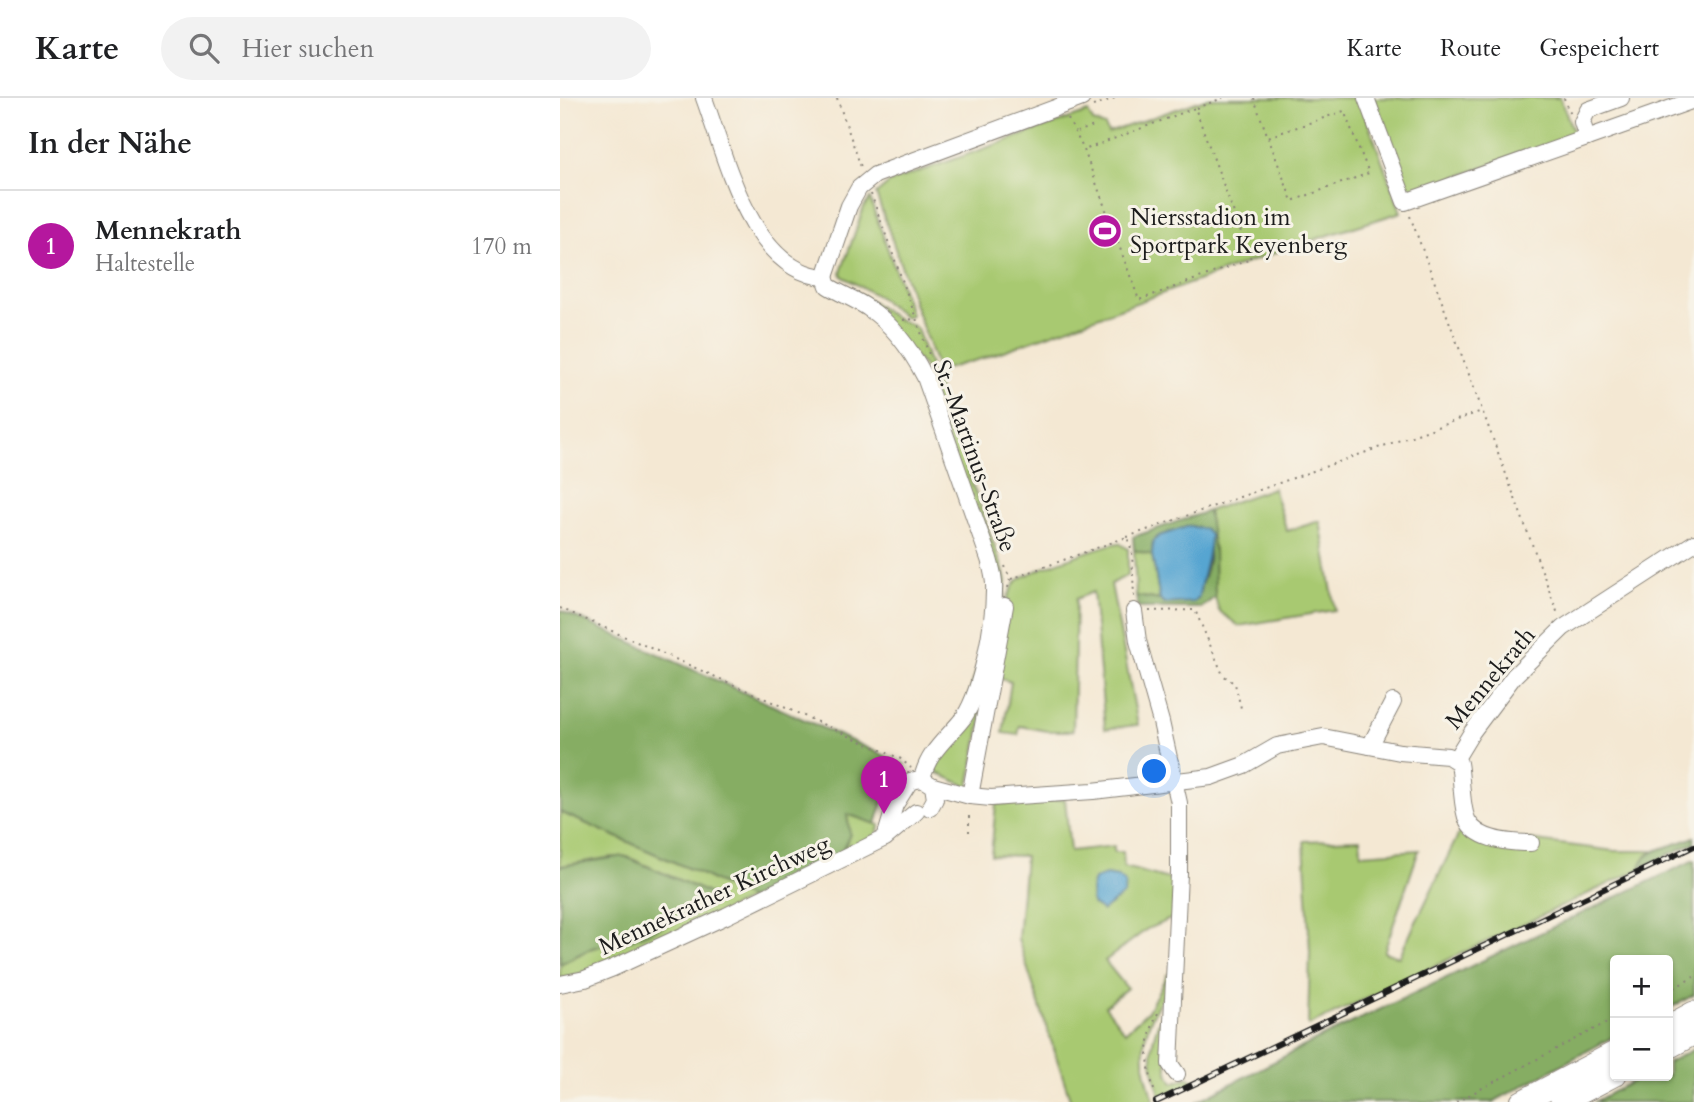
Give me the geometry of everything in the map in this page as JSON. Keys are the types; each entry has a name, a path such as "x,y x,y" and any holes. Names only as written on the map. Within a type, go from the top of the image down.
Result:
{"highway":[{"path":"1673,1024 1694,1013"},
{"path":"1673,1044 1694,1033"},
{"path":"1522,1102 1610,1056"},
{"path":"1562,1102 1610,1077"}],"street":[{"name":"St.-Martinus-Straße","path":"704,98 741,199 758,231 775,252 796,270 825,277 828,286 875,313 912,352 929,390 989,559 994,579 991,623 973,700 964,717 931,755 923,781"},
{"path":"1366,98 1405,202 1694,100"},
{"path":"1587,138 1583,129 1588,110 1621,98"},
{"path":"825,277 855,193 868,187 875,175 912,159 1087,103"},
{"name":"Mennekrath","path":"1455,760 1472,732 1514,676 1563,628 1694,543"},
{"path":"976,796 1005,606"},
{"path":"1134,611 1138,641 1179,803 1180,839 1170,1064 1177,1074"},
{"path":"1370,746 1393,702"},
{"name":"Mennekrath","path":"923,810 976,796 1060,793 1219,775 1244,765 1277,746 1308,738 1334,737 1370,746 1448,756 1459,764 1465,815 1469,824 1477,832 1497,839 1531,843"},
{"path":"885,838 895,805 906,785 923,781 936,795 923,810 904,804 902,794"},
{"name":"Mennekrath","path":"923,781 976,796"},
{"name":"Mennekrather Kirchweg","path":"560,984 585,979 613,968 726,916 885,838 923,810"}],"path":[{"path":"837,98 905,290"},
{"path":"1087,103 1115,98"},
{"path":"1084,150 1223,98"},
{"path":"1254,98 1268,137 1292,201 1369,173 1343,110 1268,137"},
{"path":"1564,98 1569,110 1584,118"},
{"path":"1068,119 1084,150 1139,300 1251,259 1195,108"},
{"path":"1076,132 1094,126"},
{"path":"866,199 868,187"},
{"path":"1405,202 1563,628"},
{"path":"898,318 916,319"},
{"path":"1010,579 1482,411"},
{"path":"1127,537 1132,551 1134,611 1195,610 1223,676 1235,684 1241,708"},
{"path":"560,608 901,759 910,765 923,781"},
{"path":"969,813 969,832"},
{"path":"1673,988 1694,977"},
{"path":"1154,1090 1148,1070 1149,1034 1157,1015 1172,992"},
{"path":"1456,1102 1610,1021"}],"green space":[{"name":"Niersstadion im Sportpark Keyenberg","path":"1208,98 1359,98 1401,212 1288,248 984,358 938,371 876,194 898,179 1088,112 1093,122 1105,126 1108,133"},
{"path":"1373,98 1560,98 1575,136 1415,191 1407,188"},
{"path":"870,199 911,314 909,317 904,317 879,297 842,276 841,272 864,207"},
{"path":"838,282 917,329 1003,570 1006,582 1004,598 969,787 935,772 941,755 957,735 998,598 924,366 843,290"},
{"path":"1273,488 1287,531 1320,521 1335,610 1239,626 1219,611 1215,597 1208,511"},
{"path":"1208,511 1214,549 1215,597 1201,608 1138,608 1136,596 1160,600 1164,604 1200,593 1209,545 1205,529 1189,526 1159,536 1153,541 1152,555 1134,550 1133,537"},
{"path":"1119,543 1128,549 1128,575 1111,584 1138,725 1105,729 1093,592 1076,599 1073,731 1047,731 1020,726 1018,735 1003,733 1011,682 998,678 1008,597 1014,585 1027,575 1053,564"},
{"path":"1134,550 1152,555 1160,600 1136,596"},
{"path":"560,610 905,765 895,771 891,778 876,824 847,814 850,834 841,855 750,899 699,873 560,812"},
{"path":"1065,799 1070,851 1114,846 1114,852 1123,852 1124,867 1175,879 1173,918 1147,929 1105,961 1127,988 1105,1006 1125,1032 1148,1011 1167,975 1170,985 1153,1013 1145,1040 1145,1068 1154,1100 1149,1102 1071,1102 1018,939 1025,856 991,855 996,804"},
{"path":"560,812 699,873 750,899 607,967 560,979 560,964 592,948 622,944 713,896 628,857 560,866"},
{"path":"847,814 880,825 876,835 841,855 846,845"},
{"path":"1464,823 1473,833 1615,851 1654,851 1644,858 1640,869 1308,1026 1310,952 1304,841 1360,839 1361,854 1419,850 1384,952 1399,957"},
{"path":"1694,837 1694,843 1640,868 1647,856"},
{"path":"624,856 704,891 713,896 713,902 703,910 622,944 592,948 560,964 560,866"},
{"path":"1694,860 1694,995 1673,1006 1673,955 1610,955 1610,1039 1493,1102 1196,1102 1320,1038"},
{"path":"1167,1004 1167,1071 1173,1083 1189,1077 1193,1082 1161,1097 1156,1084 1152,1049 1156,1028"},
{"path":"1694,1049 1694,1102 1594,1102 1634,1081 1673,1081 1673,1060"}],"water":[{"path":"1189,526 1205,529 1210,535 1199,597 1194,602 1164,604 1160,600 1152,555 1153,541 1159,536"},
{"path":"1106,875 1118,877 1125,883 1124,894 1102,911 1092,904 1091,890 1094,879"}],"railway":[{"path":"1156,1102 1694,846"}],"place":[{"name":"Niersstadion im Sportpark Keyenberg","path":"1105,231"},
{"name":"Mennekrath","path":"884,814"}]}
